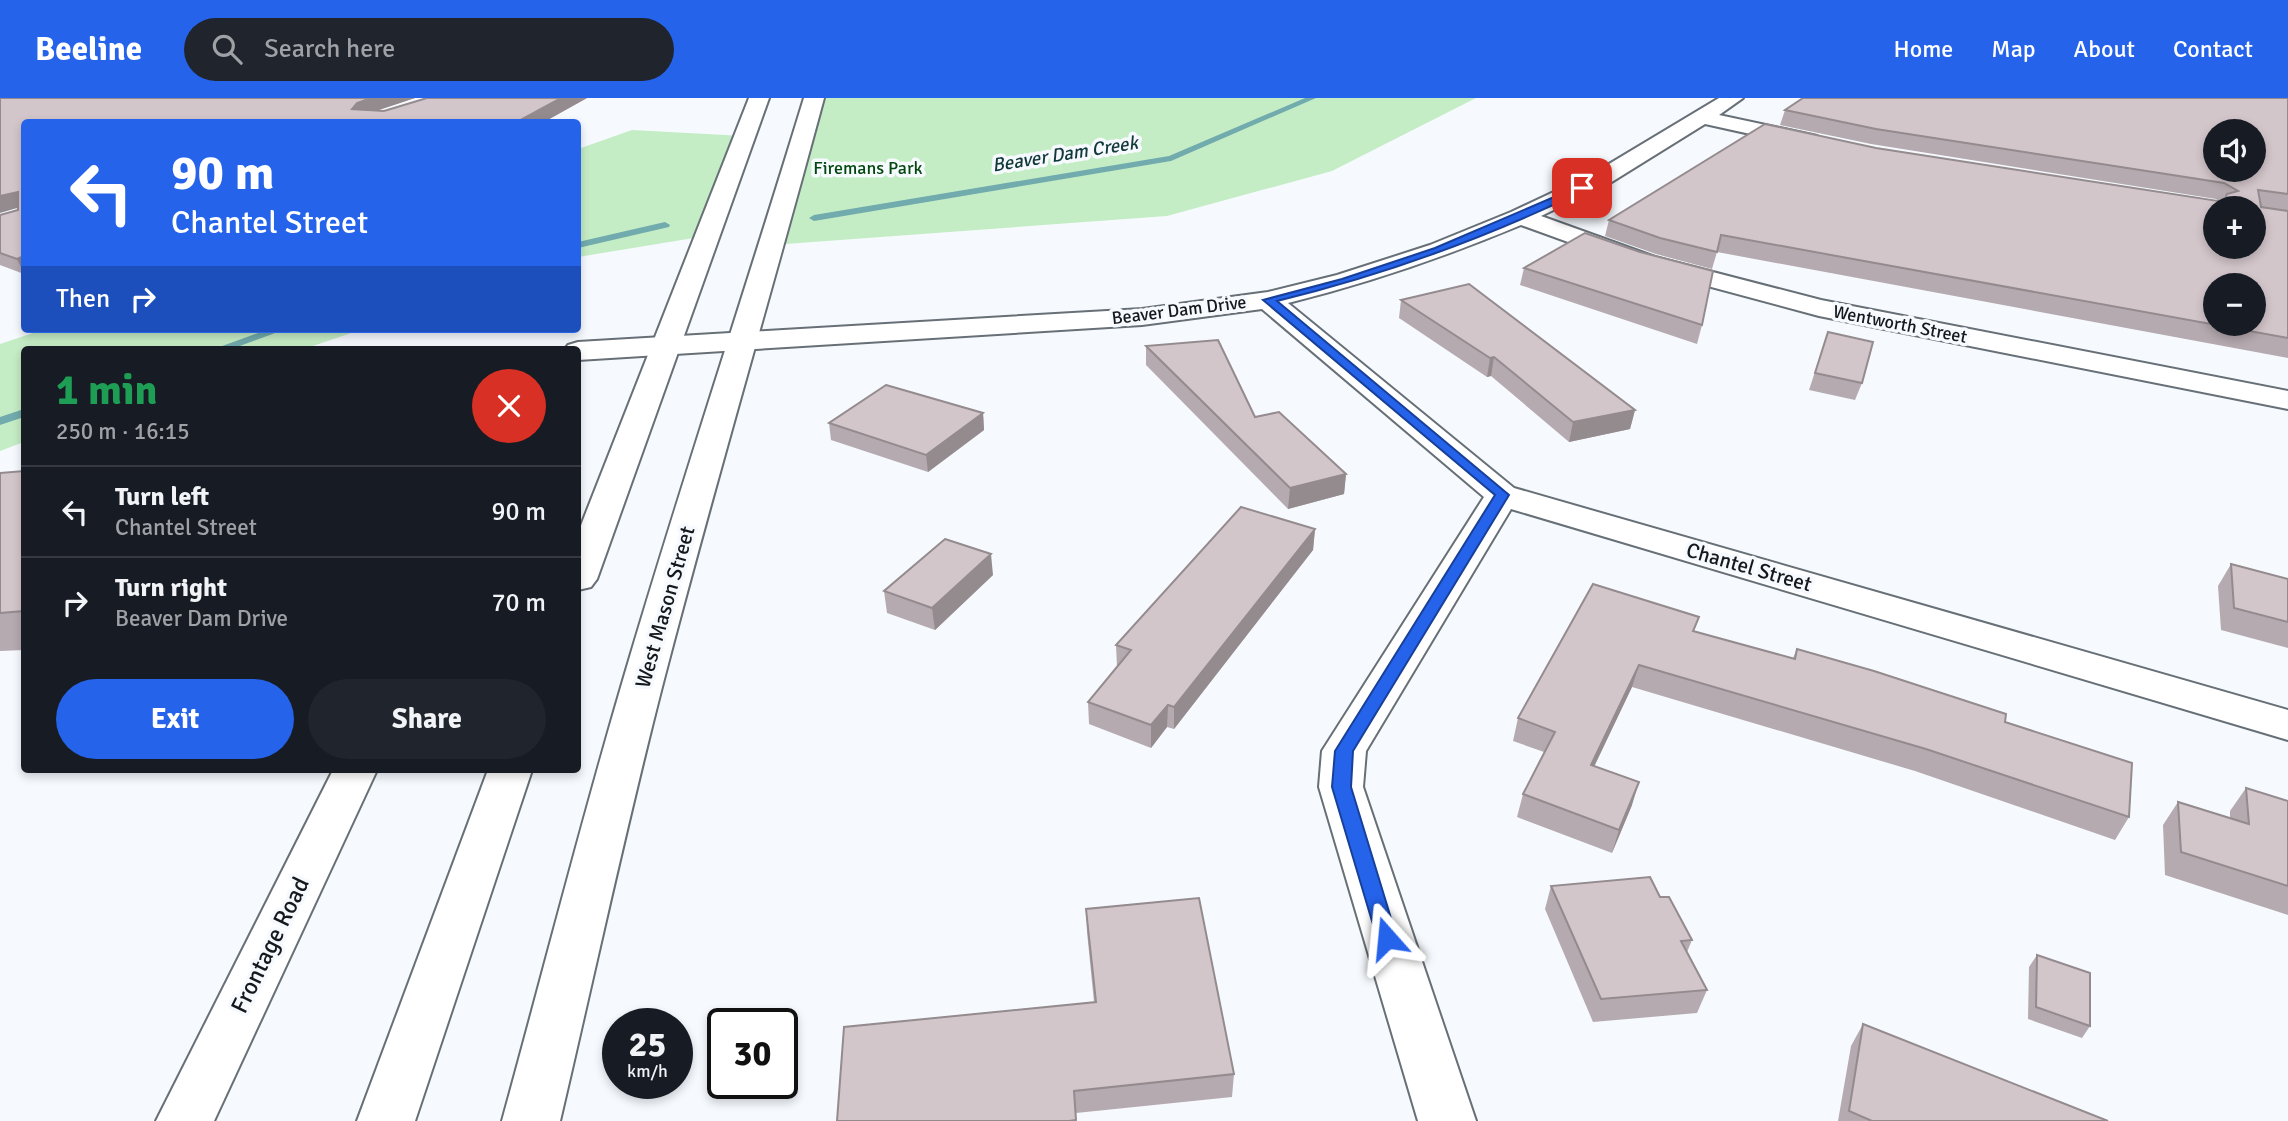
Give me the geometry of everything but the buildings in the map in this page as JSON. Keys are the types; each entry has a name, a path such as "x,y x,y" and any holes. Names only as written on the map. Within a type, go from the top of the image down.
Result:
{"street":[{"path":"581,571 759,98"},
{"name":"West Mason Street","path":"531,1121 641,689 740,341 772,245 814,98"},
{"name":"Beaver Dam Drive","path":"665,344 1142,317 1268,300 1346,281 1438,250 1520,217 1602,178 1733,98"},
{"path":"1702,117 1832,146"},
{"name":"Wentworth Street","path":"1520,217 1646,262 1819,308 2288,400"},
{"name":"Chantel Street","path":"1268,300 1502,495 2288,724"},
{"path":"581,351 665,344"},
{"path":"1447,1121 1370,886 1341,787 1344,751 1502,495"},
{"name":"Frontage Road","path":"185,1121 354,773"},
{"path":"386,1121 509,773"}],"green space":[{"name":"Firemans Park","path":"814,98 1476,98 1332,171 1167,216 772,245"},
{"path":"632,130 744,136 706,236 581,257 581,148"},
{"path":"33,333 351,333 313,346 21,346 21,443 0,451 0,344"}],"waterway":[{"name":"Beaver Dam Creek","path":"814,218 1171,158 1312,98"},
{"name":"Beaver Dam Creek","path":"581,244 665,225"},
{"name":"Beaver Dam Creek","path":"229,346 268,333"},
{"name":"Beaver Dam Creek","path":"0,421 21,414"}],"route":[{"path":"1387,938 1341,787 1344,751 1502,495 1268,300 1346,281 1438,250 1520,217 1582,188"}]}
